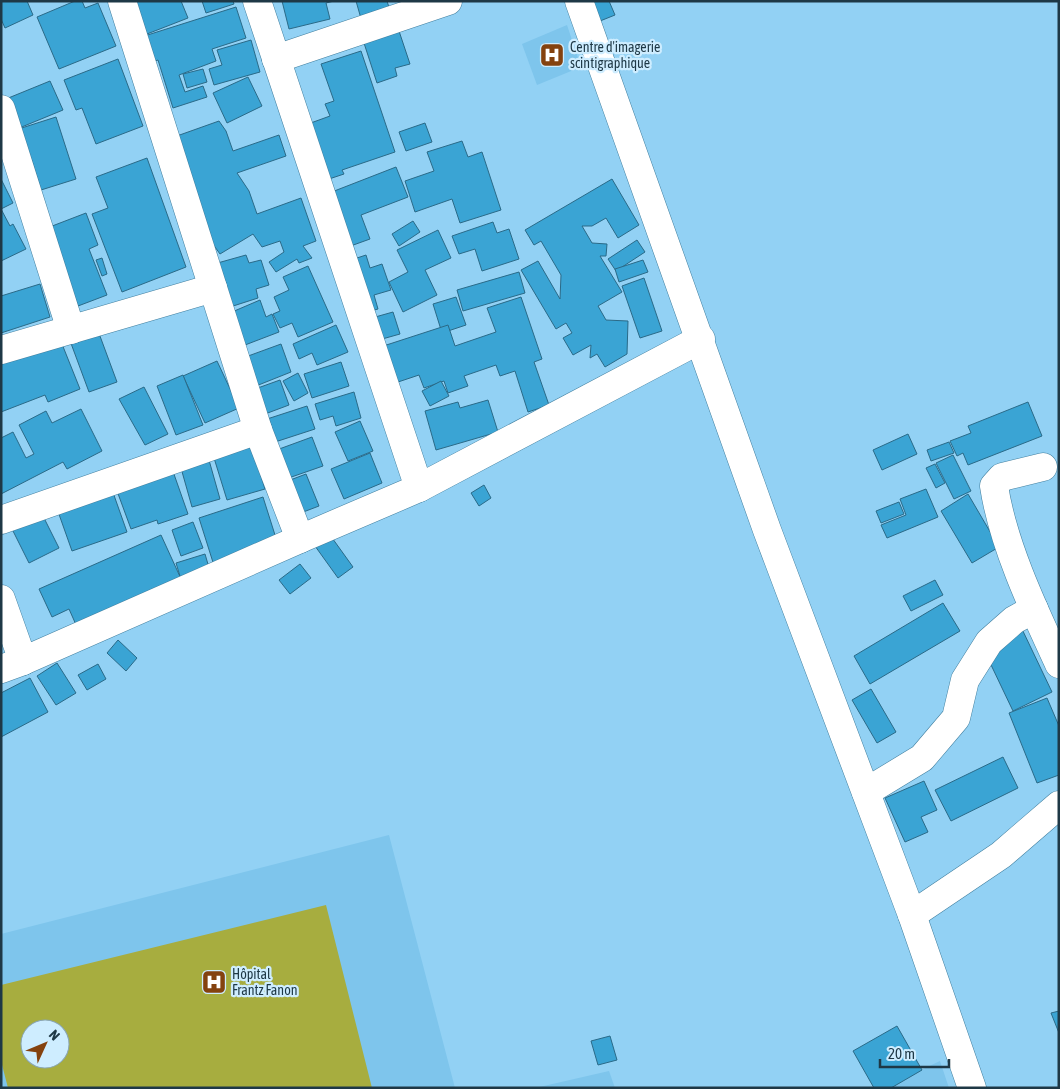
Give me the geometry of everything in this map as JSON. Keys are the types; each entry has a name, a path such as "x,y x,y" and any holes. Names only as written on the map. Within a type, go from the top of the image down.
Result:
{"street":[{"path":"122,1 258,430 300,539"},
{"path":"257,1 419,488"},
{"path":"276,59 448,1"},
{"path":"580,1 767,530 912,915 972,1088"},
{"path":"1,109 72,330"},
{"path":"1,350 213,288"},
{"path":"1,599 12,665 419,488 701,340"},
{"path":"1,520 258,430"},
{"path":"1043,467 1002,477 994,486 1002,524 1034,609 1059,664"},
{"path":"866,792 922,758 956,718 965,680 989,642 1014,620 1034,609"},
{"path":"912,915 1001,855 1059,806"}],"shaded area":[{"name":"Centre d'imagerie scintigraphique","path":"567,25 581,67 537,85 522,44"},
{"name":"Hôpital Frantz Fanon","path":"389,835 455,1088 1,1088 1,934"},
{"path":"940,1061 949,1088 883,1088"},
{"path":"609,1071 615,1088 535,1088"}],"green space":[{"path":"326,905 372,1088 8,1088 1,1061 1,985"}],"building":[{"path":"1,1 27,1 33,15 5,28 1,19"},
{"path":"75,1 82,1 85,8 98,3 116,46 59,69 37,17"},
{"path":"134,1 181,1 188,18 147,34"},
{"path":"202,1 233,1 234,4 206,13"},
{"path":"282,1 334,1 326,3 330,19 289,29"},
{"path":"356,1 387,1 391,14 362,22"},
{"path":"593,1 609,1 615,15 600,21"},
{"path":"236,7 246,38 212,49 216,61 179,75 185,92 203,86 207,97 173,108 158,60 147,64 138,38"},
{"path":"398,28 410,64 395,68 397,76 377,83 363,40"},
{"path":"251,40 260,72 214,85 209,69 222,65 217,50"},
{"path":"361,51 395,152 342,170 344,174 320,182 308,124 330,116 325,104 334,101 321,64"},
{"path":"118,59 143,126 96,144 82,108 76,110 64,80"},
{"path":"203,69 207,82 187,88 183,74"},
{"path":"248,77 262,106 227,123 213,93"},
{"path":"50,81 63,110 12,131 1,101"},
{"path":"56,117 76,179 41,190 31,158 9,132"},
{"path":"219,121 226,131 233,151 279,135 286,156 237,173 249,191 257,214 301,198 316,241 303,246 312,258 299,263 297,259 276,272 269,262 284,252 280,241 262,247 253,234 220,254 210,240 174,137"},
{"path":"425,123 432,142 406,151 399,132"},
{"path":"462,141 468,157 482,152 501,210 460,223 452,199 415,212 405,181 434,171 427,152"},
{"path":"147,158 186,267 122,292 92,214 108,208 96,177"},
{"path":"396,167 408,197 361,215 370,239 345,248 324,195"},
{"path":"1,179 13,203 1,209"},
{"path":"612,179 639,225 618,238 606,218 592,226 582,226 592,243 607,244 606,256 600,256 622,292 598,306 606,320 628,321 627,354 605,367 597,354 590,358 591,345 573,355 563,338 572,333 566,323 556,329 521,270 538,261 560,299 561,275 541,241 534,245 525,230"},
{"path":"1,209 10,226 13,224 26,249 1,261"},
{"path":"86,213 98,245 89,249 107,295 78,306 47,228"},
{"path":"413,221 420,232 399,246 392,234"},
{"path":"493,222 497,233 509,229 519,259 482,271 475,249 459,254 452,236"},
{"path":"438,230 451,258 425,270 437,295 403,312 389,282 408,272 397,250"},
{"path":"637,240 645,252 616,271 608,259"},
{"path":"246,255 249,263 261,260 269,285 256,289 258,298 227,308 214,264"},
{"path":"366,255 370,268 382,264 391,290 374,295 378,309 356,315 339,264"},
{"path":"102,258 107,274 102,276 96,260"},
{"path":"643,260 648,272 619,282 615,269"},
{"path":"308,266 333,322 298,337 292,323 280,328 273,314 280,311 274,297 289,290 283,277"},
{"path":"519,272 525,293 463,311 457,290"},
{"path":"644,278 662,331 640,338 622,286"},
{"path":"40,284 50,317 1,333 1,296"},
{"path":"456,297 466,325 442,333 433,304"},
{"path":"521,297 542,359 534,362 549,405 528,412 515,371 500,376 496,365 464,376 468,386 448,393 444,381 424,388 419,375 383,387 371,350 448,325 455,346 496,332 487,308"},
{"path":"260,300 266,317 272,314 279,332 245,345 232,312"},
{"path":"393,312 400,334 368,343 361,321"},
{"path":"336,325 348,352 317,365 312,353 299,359 293,344"},
{"path":"97,328 117,382 89,392 69,338"},
{"path":"60,339 80,389 48,402 45,395 1,412 1,362"},
{"path":"281,344 291,372 251,388 240,359"},
{"path":"217,361 239,408 205,423 183,376"},
{"path":"341,362 349,386 312,398 304,374"},
{"path":"298,373 308,393 294,401 283,381"},
{"path":"183,375 203,425 176,435 157,386"},
{"path":"280,380 289,405 265,414 255,389"},
{"path":"441,381 449,396 430,406 422,391"},
{"path":"144,387 168,434 145,445 119,399"},
{"path":"354,392 361,418 336,426 333,416 320,420 315,404"},
{"path":"488,400 498,432 436,450 425,411 458,402 460,408"},
{"path":"1028,402 1042,436 968,465 963,453 957,456 950,441 971,433 968,426"},
{"path":"307,406 315,429 272,443 264,420"},
{"path":"81,409 102,451 67,469 63,462 1,494 1,438 13,432 26,458 34,454 19,425 46,411 52,423"},
{"path":"360,421 373,451 348,461 335,432"},
{"path":"248,434 265,489 227,500 210,445"},
{"path":"908,434 917,454 882,470 873,450"},
{"path":"312,437 323,466 280,481 271,452"},
{"path":"949,442 954,453 931,461 927,450"},
{"path":"207,453 220,499 192,507 179,461"},
{"path":"370,453 382,483 344,499 331,469"},
{"path":"953,455 971,491 954,499 936,463"},
{"path":"169,460 188,514 158,524 157,520 131,529 113,480"},
{"path":"935,464 945,483 936,488 926,468"},
{"path":"306,474 319,506 298,514 285,482"},
{"path":"110,484 127,532 72,551 55,503"},
{"path":"484,485 491,498 479,506 471,493"},
{"path":"926,489 938,517 887,538 881,525 906,515 900,499"},
{"path":"968,494 999,547 972,563 941,511"},
{"path":"263,497 281,554 217,575 199,518"},
{"path":"35,500 59,548 29,563 5,515"},
{"path":"899,502 904,514 881,523 876,511"},
{"path":"193,522 203,548 181,556 172,530"},
{"path":"161,535 182,581 77,627 69,609 52,617 39,589"},
{"path":"330,535 353,567 338,578 315,546"},
{"path":"205,554 212,578 183,586 176,563"},
{"path":"300,564 311,578 290,594 279,580"},
{"path":"935,580 943,595 911,611 903,596"},
{"path":"943,603 960,631 870,684 854,656"},
{"path":"1021,627 1052,692 1013,711 982,646"},
{"path":"118,640 137,658 126,671 107,653"},
{"path":"57,663 76,693 56,705 37,676"},
{"path":"98,664 106,679 87,690 78,675"},
{"path":"30,678 48,712 1,737 1,693"},
{"path":"871,689 896,732 877,743 852,700"},
{"path":"1047,698 1059,726 1059,775 1037,783 1009,713"},
{"path":"1003,757 1018,788 951,821 935,790"},
{"path":"924,781 937,810 921,817 928,832 905,842 885,798"},
{"path":"1059,1011 1059,1033 1051,1013"},
{"path":"897,1026 922,1070 891,1088 874,1088 853,1051"},
{"path":"610,1036 617,1060 598,1065 591,1041"}],"place":[{"name":"Centre d'imagerie scintigraphique","path":"552,55"},
{"name":"Hôpital Frantz Fanon","path":"214,982"}]}
